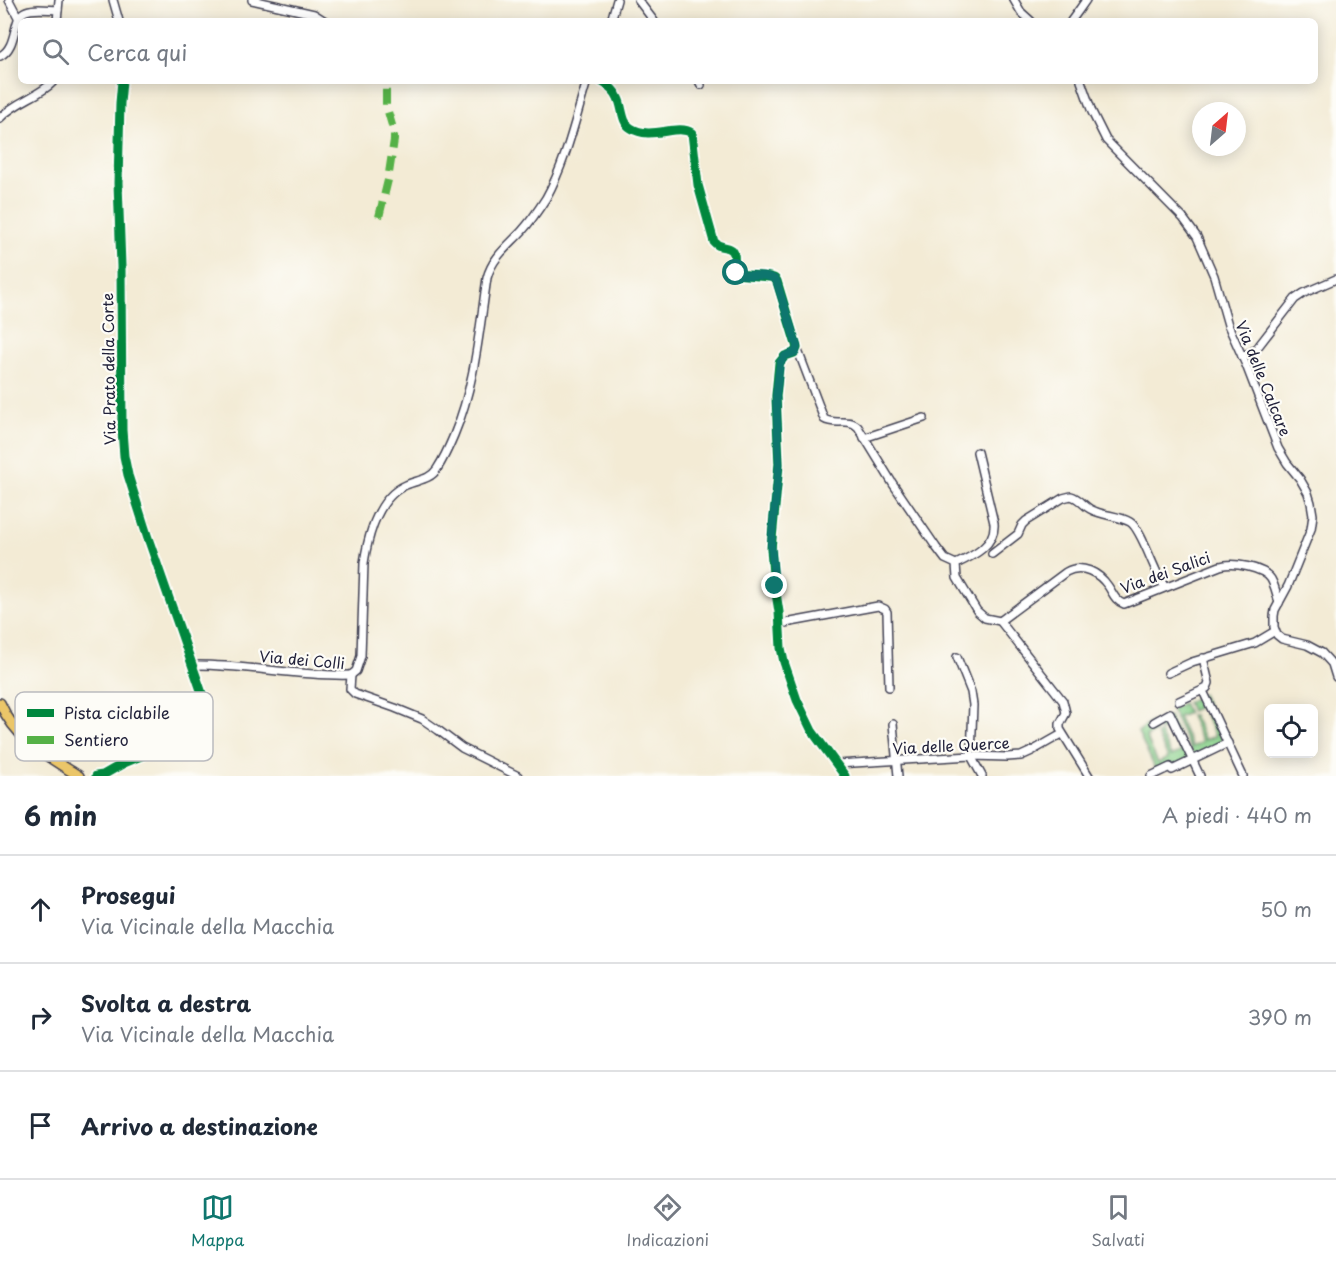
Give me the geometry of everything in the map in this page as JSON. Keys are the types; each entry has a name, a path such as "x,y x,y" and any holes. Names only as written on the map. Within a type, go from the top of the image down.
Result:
{"main road":[{"path":"0,703 15,728"},
{"path":"56,761 79,776"}],"street":[{"path":"9,0 18,18"},
{"path":"113,0 118,18"},
{"path":"252,0 314,14 320,18"},
{"path":"612,18 617,0"},
{"path":"638,0 652,18"},
{"path":"1014,0 1028,18"},
{"path":"1073,18 1086,0"},
{"path":"20,18 27,11 57,4"},
{"path":"0,56 10,47 18,22"},
{"path":"0,118 11,108 52,84"},
{"name":"Via Prato della Corte","path":"122,84 117,183 122,266 124,456 148,538 201,692"},
{"path":"351,675 356,671 360,661 364,563 375,522 391,494 433,474 449,447 469,393 489,270 499,254 532,219 546,196 561,162 586,84"},
{"path":"605,84 617,95 626,123 633,130 657,133 684,130 692,133 698,185 713,241 718,246 732,251 736,274 770,276 776,280 797,348 824,419 830,422 853,423 858,427 941,555 949,562 956,564 976,554 991,539 994,530 977,452"},
{"name":"Via delle Calcare","path":"1082,84 1094,118 1106,140 1196,234 1214,276 1229,329 1278,448 1309,496 1313,518 1310,533 1274,616 1275,631"},
{"path":"1242,356 1257,348 1295,299 1336,279"},
{"path":"797,348 794,353 785,356 780,363 776,396 779,464 771,544 772,569 782,656 797,700 812,731 845,776"},
{"path":"864,438 924,418"},
{"path":"992,554 1018,534 1026,521 1065,497 1071,496 1090,509 1134,525 1165,587"},
{"path":"956,564 957,578 977,611 984,618 1000,621 1064,703 1066,715 1060,726 1062,734 1089,776"},
{"name":"Via dei Salici","path":"1000,621 1066,572 1076,568 1084,569 1100,578 1122,604 1222,565 1233,564 1268,575 1274,585 1279,603"},
{"path":"780,624 878,606 885,609 887,612 889,687"},
{"path":"1168,674 1203,658 1250,645 1275,631 1282,639 1307,645 1322,653 1331,663 1336,677"},
{"path":"957,657 969,683 972,696 971,756 982,776"},
{"path":"1179,701 1207,688 1209,683 1203,658"},
{"name":"Via dei Colli","path":"193,666 211,665 319,675 351,675 350,689 355,694 422,719 462,748 518,776"},
{"path":"1203,691 1243,776"},
{"path":"1154,722 1170,713 1200,776"},
{"path":"893,724 898,776"},
{"name":"Via delle Querce","path":"837,764 971,756 1021,756 1062,734"},
{"path":"1151,776 1170,767 1173,773 1228,743"},
{"name":"Via Prato della Corte","path":"101,776 131,761"},
{"path":"112,776 115,768"}],"green space":[{"path":"1202,694 1224,742 1194,757 1171,709 1183,703 1188,713 1178,717 1192,747 1202,742 1190,716 1193,715 1205,740 1215,736 1201,706 1191,711 1187,702"},
{"path":"1169,716 1189,759 1177,765 1172,763 1156,770 1138,732 1151,722 1155,732 1146,737 1158,763 1168,758 1157,735 1160,733 1171,756 1181,752 1169,726 1159,731 1157,724"}],"marked path":[{"path":"379,217 394,140 386,105 386,84"}],"cycle path":[{"path":"122,84 118,183 124,456 148,538 202,692"},
{"path":"606,84 615,93 625,122 631,128 647,133 679,130 692,133 698,185 714,242 718,246 732,250 736,274 770,277 777,281 797,348 794,353 785,356 779,363 776,396 779,464 771,549 781,648 797,700 812,731 845,776"},
{"path":"96,776 103,775 129,761"}],"route":[{"path":"736,273 770,276 776,280 797,346 796,352 785,356 780,363 776,396 779,464 771,544 775,586"}]}
